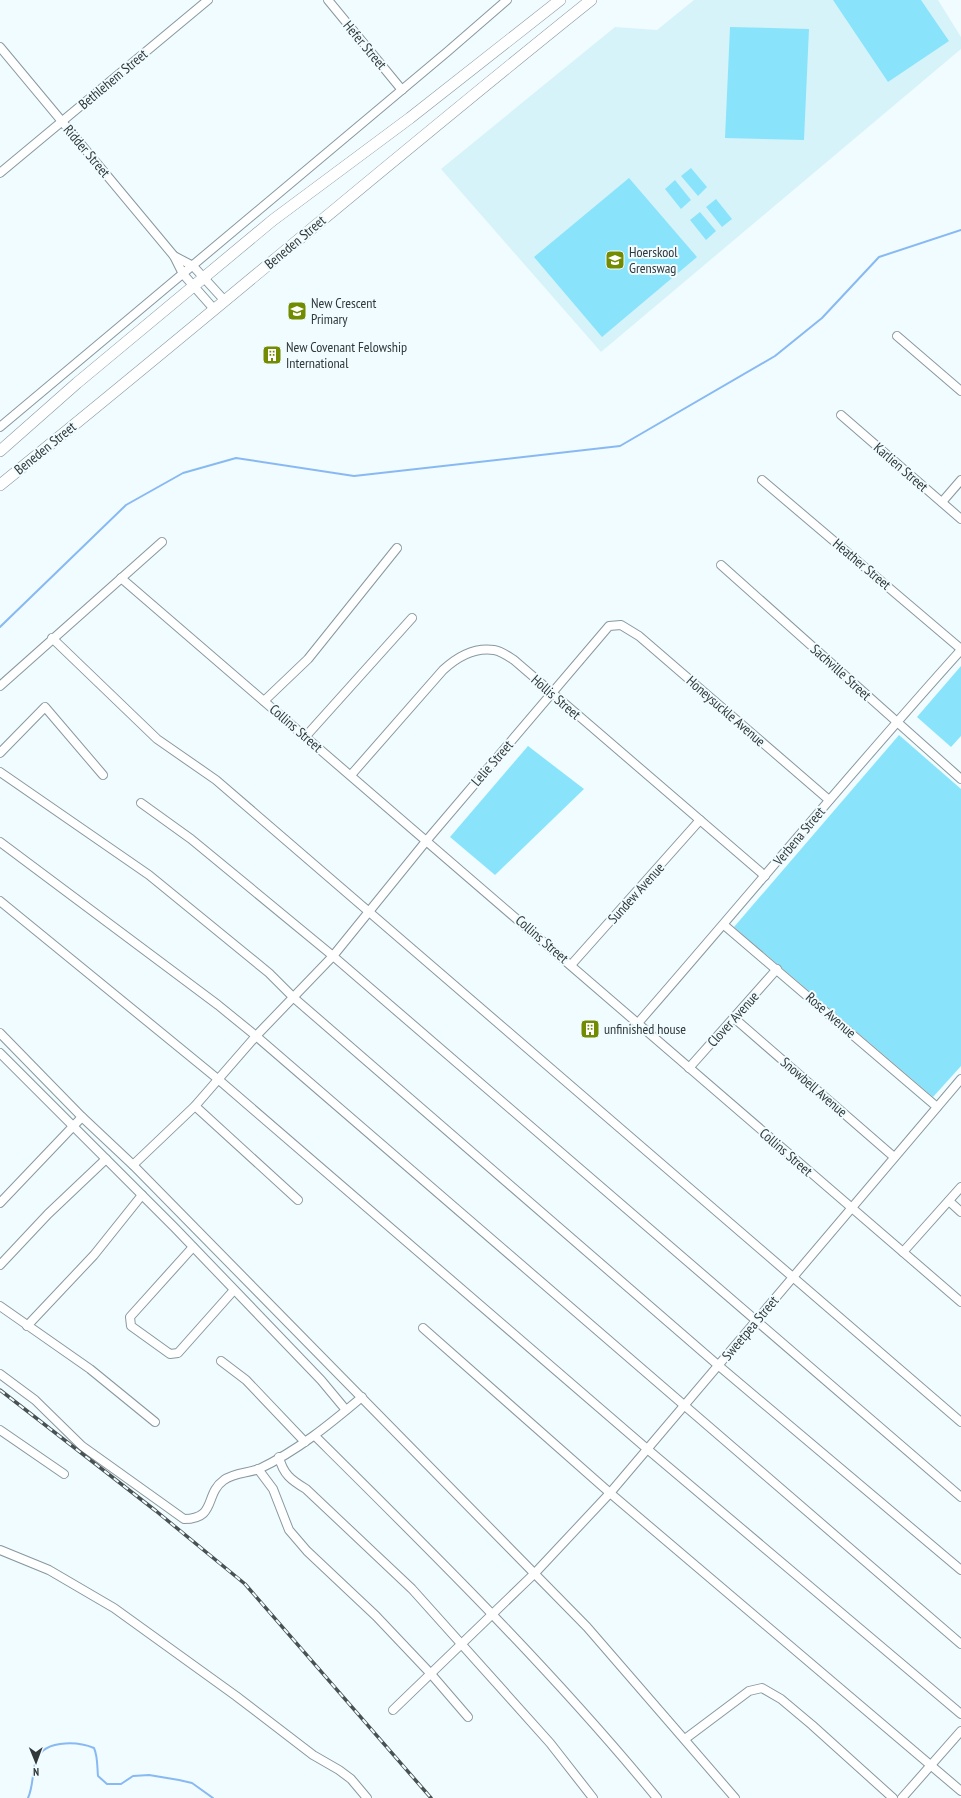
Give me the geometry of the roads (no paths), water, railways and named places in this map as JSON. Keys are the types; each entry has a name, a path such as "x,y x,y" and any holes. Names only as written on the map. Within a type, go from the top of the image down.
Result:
{"main road":[{"name":"Beneden Street","path":"0,451 273,220 416,113 560,0"},
{"name":"Beneden Street","path":"0,485 136,376 214,309 408,148 591,0"}],"street":[{"name":"Bethlehem Street","path":"0,173 208,0"},
{"name":"Hefer Street","path":"328,0 402,90"},
{"path":"0,427 507,0"},
{"name":"Ridder Street","path":"0,47 174,256 183,274 214,309"},
{"name":"Ridder Street","path":"174,256 193,266 225,301"},
{"path":"897,336 961,391"},
{"name":"Karlien Street","path":"841,415 961,519"},
{"name":"Heather Street","path":"762,480 961,649"},
{"path":"942,502 961,480"},
{"path":"0,686 52,638 162,542"},
{"path":"264,701 308,659 397,548"},
{"name":"Sachville Street","path":"721,565 961,779"},
{"name":"Collins Street","path":"121,578 427,840 850,1208 961,1302"},
{"path":"306,736 412,618"},
{"name":"Lelie Street","path":"133,1165 195,1106 256,1036 333,956 427,840 603,632 610,626 621,624"},
{"name":"Honeysuckle Avenue","path":"621,624 639,636 829,800"},
{"path":"52,638 157,739 216,780 370,911 961,1422"},
{"name":"Verbena Street","path":"638,1023 724,925 896,722 961,649"},
{"name":"Hollis Street","path":"351,775 443,670 456,658 468,653 495,650 514,660 765,876"},
{"path":"0,753 45,707 103,775"},
{"path":"0,772 149,875 269,973 294,998 719,1366 961,1570"},
{"path":"141,803 191,839 333,956 756,1322 961,1497"},
{"name":"Sundew Avenue","path":"571,965 700,820"},
{"path":"0,842 218,1005 256,1036 961,1644"},
{"path":"0,902 219,1080 646,1448 961,1714"},
{"name":"Rose Avenue","path":"724,925 937,1107"},
{"name":"Clover Avenue","path":"689,1068 777,969"},
{"name":"Snowbell Avenue","path":"734,1018 894,1157"},
{"path":"0,1033 82,1117 133,1165 588,1627 735,1798"},
{"path":"0,1053 142,1195 321,1380 346,1410"},
{"name":"Sweetpea Street","path":"393,1710 535,1573 610,1493 646,1448 719,1366 850,1208 961,1079"},
{"path":"195,1106 298,1200"},
{"path":"0,1203 82,1117"},
{"path":"0,1265 48,1214 106,1159"},
{"path":"903,1252 961,1187"},
{"path":"27,1326 94,1255 142,1195"},
{"path":"949,1202 961,1212"},
{"path":"193,1248 130,1317 131,1326 170,1354 178,1353 234,1290"},
{"path":"0,1306 96,1374 155,1422"},
{"path":"423,1328 610,1493 961,1791"},
{"path":"221,1361 246,1380 305,1442"},
{"path":"0,1374 35,1400 82,1446 184,1519 195,1519 205,1514 217,1485 225,1478 258,1469 305,1442 315,1436 362,1397"},
{"path":"0,1430 64,1474"},
{"path":"315,1436 493,1614 564,1689 657,1798"},
{"path":"279,1457 282,1469 289,1478 306,1489 412,1589 462,1643 485,1671 550,1743 593,1798"},
{"path":"258,1469 273,1489 289,1530 302,1546 376,1616 468,1717"},
{"path":"0,1550 49,1570 114,1608 236,1696 314,1755 345,1774 367,1798"},
{"path":"685,1739 749,1691 762,1688 781,1699 893,1798"},
{"path":"902,1798 961,1731"}],"waterway":[{"path":"0,627 126,505 183,473 236,458 354,476 620,446 775,356 822,318 879,257 961,230"},
{"path":"28,1798 38,1756 51,1746 69,1743 94,1748 97,1758 98,1776 107,1784 121,1784 133,1776 149,1775 192,1783 213,1798"}],"railway":[{"path":"0,1390 156,1511 245,1584 431,1798"}],"place":[{"name":"Hoerskool Grenswag","path":"615,260"},
{"name":"New Crescent Primary","path":"297,311"},
{"name":"New Covenant Felowship International","path":"272,355"},
{"name":"unfinished house","path":"590,1029"}]}
